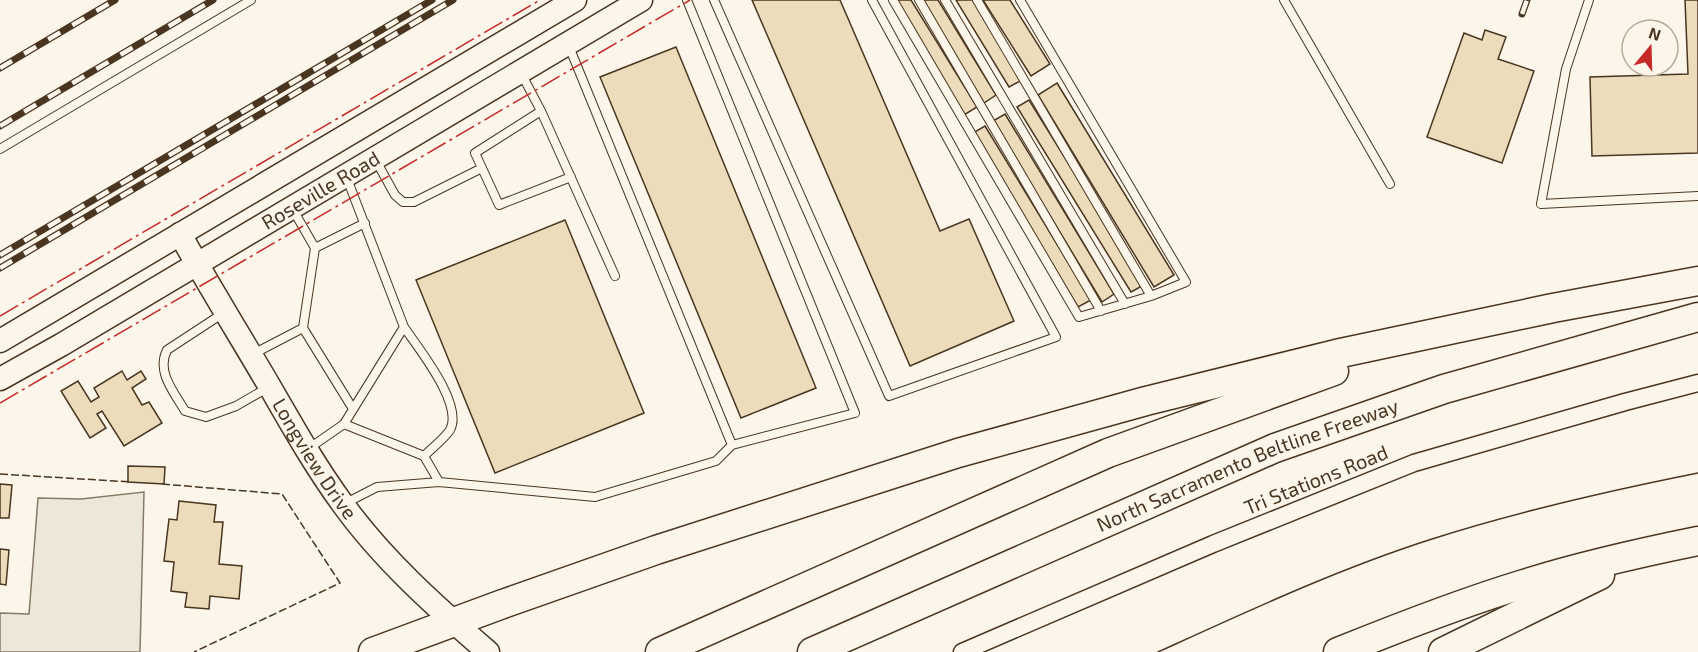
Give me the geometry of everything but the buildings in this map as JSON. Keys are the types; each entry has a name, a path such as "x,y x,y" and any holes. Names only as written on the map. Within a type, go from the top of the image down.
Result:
{"highway":[{"path":"373,652 656,550 958,453 1158,398 1336,354 1553,308 1698,281"},
{"name":"North Sacramento Beltline Freeway","path":"812,652 1275,448 1444,388 1698,317"},
{"path":"660,652 1108,453 1440,332"},
{"path":"1338,652 1422,618 1512,587 1598,563 1698,541"},
{"path":"1443,652 1657,550"}],"main road":[{"name":"Roseville Road","path":"0,341 575,0"},
{"name":"Roseville Road","path":"0,379 641,0"},
{"name":"Longview Drive","path":"180,234 306,450 343,505 376,545 453,622 488,652"}],"street":[{"name":"Tri Stations Road","path":"962,652 1213,544 1414,463 1698,383"}],"lane":[{"path":"0,149 251,0"},
{"path":"343,505 377,487 439,482 595,497 716,461 732,445 855,413 687,0"},
{"path":"714,0 890,396 1056,337 872,0"},
{"path":"893,0 1078,317 1151,296 1186,282 1020,0"},
{"path":"919,0 1101,311"},
{"path":"945,0 1125,304"},
{"path":"977,0 1151,296"},
{"path":"1284,0 1390,184"},
{"path":"1588,0 1566,69 1541,204 1698,196"},
{"path":"568,44 732,445"},
{"path":"521,72 541,111 615,276"},
{"path":"541,111 475,153 499,205 570,177"},
{"path":"374,159 395,195 403,202 414,202 482,168"},
{"path":"346,175 404,327 445,389 452,412 450,429 424,456"},
{"path":"291,208 315,248 303,328 353,409"},
{"path":"315,248 365,224"},
{"path":"225,312 167,350 162,360 163,372 185,411 206,417 236,406 269,387"},
{"path":"306,450 344,424 404,327"},
{"path":"250,355 303,328"},
{"path":"344,424 424,456 439,482"}],"shaded area":[{"path":"144,492 140,652 0,652 0,613 29,614 38,498 81,499"}],"tram line":[{"path":"1158,652 1328,577 1432,539 1564,502 1698,473"}],"railway":[{"path":"0,68 115,0"},
{"path":"0,126 213,0"},
{"path":"0,255 432,0"},
{"path":"0,268 453,0"},
{"path":"1522,14 1527,0"}],"fence":[{"path":"0,474 132,482"},
{"path":"162,484 282,494 340,583 194,652"}],"power":[{"path":"0,316 540,0"},
{"path":"0,403 690,0"}]}
